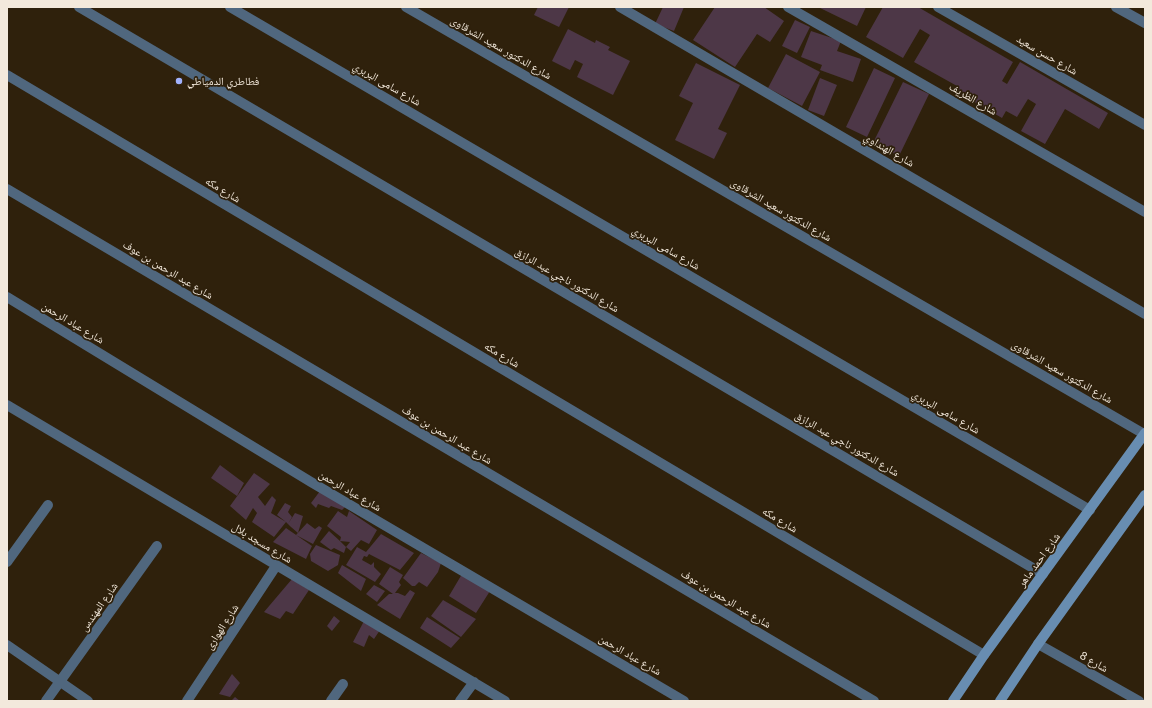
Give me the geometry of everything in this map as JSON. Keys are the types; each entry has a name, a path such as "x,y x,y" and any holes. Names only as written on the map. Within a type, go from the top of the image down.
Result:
{"main road":[{"name":"شارع احمد ماهر","path":"953,701 984,655 1145,434"},
{"path":"1000,701 1038,644 1145,495"}],"street":[{"name":"شارع الدكتور ناجي عبد الرازق","path":"79,7 1043,574"},
{"name":"شارع سامى البربري","path":"230,7 1090,510"},
{"name":"شارع الدكتور سعيد الشرقاوى","path":"406,7 1145,434"},
{"name":"شارع الهنداوي","path":"620,7 1145,314"},
{"name":"شارع الظريف","path":"788,7 1145,212"},
{"name":"شارع حسن سعيد","path":"938,7 1145,125"},
{"path":"1116,7 1145,23"},
{"name":"شارع مكه","path":"7,75 984,655"},
{"name":"شارع عبد الرحمن بن عوف","path":"7,189 874,701"},
{"name":"شارع عباد الرحمن","path":"7,297 311,482 684,701"},
{"name":"شارع مسجد بلال","path":"7,405 505,701"},
{"path":"7,562 48,505"},
{"name":"شارع المهندس","path":"46,701 157,546"},
{"name":"شارع الهوارى","path":"187,701 276,566"},
{"name":"شارع 8","path":"1038,644 1139,701"},
{"path":"7,645 88,701"},
{"path":"460,701 474,682"},
{"path":"331,701 343,684"}],"building":[{"path":"538,7 569,7 559,27 534,15"},
{"path":"663,7 684,7 674,31 655,24"},
{"path":"715,7 764,7 784,21 770,42 757,34 735,67 693,40"},
{"path":"818,7 866,7 857,26"},
{"path":"883,7 918,7 1013,62 1002,81 1007,84 1020,62 1108,113 1099,129 1065,109 1045,144 1021,131 1036,104 1028,99 1017,117 1006,111 1002,118 954,90 957,86 914,62 930,35 920,29 903,58 866,37"},
{"path":"795,20 810,27 797,53 782,46"},
{"path":"568,29 595,43 596,40 610,47 608,50 630,61 613,95 577,77 583,64 575,60 570,70 552,61"},
{"path":"811,31 841,41 837,51 861,59 853,82 820,70 822,65 801,57"},
{"path":"786,54 820,72 802,106 768,88"},
{"path":"696,63 740,85 718,129 727,133 714,159 675,140 693,103 679,96"},
{"path":"874,68 895,78 867,137 846,127"},
{"path":"820,78 837,85 824,116 808,110"},
{"path":"903,82 929,94 899,156 873,143"},
{"path":"220,465 244,483 237,496 211,478"},
{"path":"254,473 270,484 258,497 265,506 272,496 276,500 271,513 286,522 274,537 252,522 257,513 253,508 246,520 230,506"},
{"path":"320,491 347,505 342,510 331,506 329,508 318,504 316,508 311,503"},
{"path":"285,503 291,506 288,512 292,517 288,524 277,515"},
{"path":"338,511 347,517 349,511 377,530 369,544 361,540 351,551 346,547 350,542 340,541 341,537 327,526"},
{"path":"295,513 303,516 298,533 288,524"},
{"path":"307,523 315,529 319,526 322,528 313,544 296,535"},
{"path":"286,528 312,546 306,559 273,542"},
{"path":"329,531 346,547 344,553 334,548 331,550 320,542"},
{"path":"381,534 414,553 400,570 369,554 367,557 364,556 362,560 371,565 374,562 374,567 381,574 375,582 346,565 357,547 366,552"},
{"path":"316,545 340,555 338,565 328,571 311,561 310,554"},
{"path":"421,553 441,563 438,572 427,587 419,582 415,586 412,586 403,578"},
{"path":"342,565 366,579 361,591 338,573"},
{"path":"390,567 403,575 399,582 401,585 395,593 405,596 410,590 415,593 400,619 377,605 389,594 393,594 379,584"},
{"path":"462,574 490,591 476,613 449,596"},
{"path":"292,579 309,590 293,614 286,611 280,619 264,612"},
{"path":"374,585 385,591 377,602 366,594"},
{"path":"443,600 476,619 461,637 431,616"},
{"path":"334,616 340,621 332,631 327,626"},
{"path":"427,617 460,638 451,648 420,628"},
{"path":"364,621 380,630 374,639 369,635 364,647 353,642"},
{"path":"232,674 240,683 230,697 219,694"},
{"path":"235,697 240,701 231,701"}],"place":[{"name":"فطاطري الدمياطي","path":"179,81"}]}
